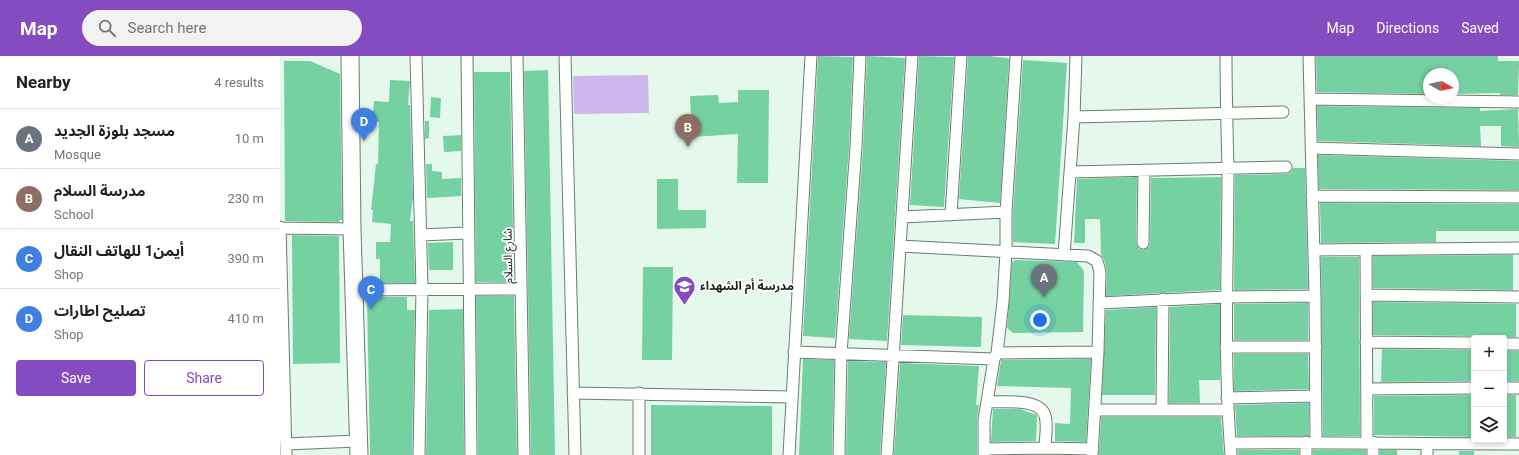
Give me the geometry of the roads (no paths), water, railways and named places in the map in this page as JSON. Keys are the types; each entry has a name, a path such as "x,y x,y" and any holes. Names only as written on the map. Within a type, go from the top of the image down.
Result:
{"main road":[{"path":"350,56 352,228 358,448"}],"street":[{"path":"416,56 422,289 418,455"},
{"path":"467,56 467,233 471,455"},
{"name":"شارع السلام","path":"517,56 524,455"},
{"path":"565,56 575,455"},
{"path":"790,455 810,56"},
{"path":"839,455 841,354 856,147 860,56"},
{"path":"887,455 912,56"},
{"path":"951,215 961,56"},
{"path":"900,246 1006,252 1088,256 1097,261 1099,266 1098,352 1093,452 1045,448 984,452 984,420 1003,302 1006,252 1006,212 1016,56"},
{"path":"1064,255 1074,117 1076,56"},
{"path":"1226,56 1228,168 1226,347 1227,398 1231,455"},
{"path":"1306,455 1311,442 1315,396 1316,347 1316,296 1309,56"},
{"path":"1310,100 1519,102"},
{"path":"1074,117 1283,112"},
{"path":"1311,148 1519,154"},
{"path":"1070,172 1286,167"},
{"path":"1143,244 1144,170"},
{"path":"1312,196 1519,197"},
{"path":"902,217 1006,212"},
{"path":"352,228 280,227 286,450 358,448"},
{"path":"421,235 467,233"},
{"path":"1314,250 1519,248"},
{"path":"1366,250 1367,389 1370,442 1373,455"},
{"path":"354,290 468,288 521,289"},
{"path":"1366,295 1519,297"},
{"path":"1099,303 1163,299 1316,296"},
{"path":"1162,409 1163,299"},
{"path":"1366,342 1471,343"},
{"path":"1507,344 1519,344"},
{"path":"1226,347 1316,347"},
{"path":"794,352 894,356 995,356 1098,352"},
{"path":"1367,389 1471,388"},
{"path":"1507,388 1519,388"},
{"path":"573,393 639,393 792,397"},
{"path":"639,393 639,455"},
{"path":"1227,398 1315,396"},
{"path":"988,402 1031,404 1040,408 1045,416 1045,448"},
{"path":"1095,410 1228,410"},
{"path":"1230,443 1370,442 1427,450 1519,444"}],"place":[{"name":"تصليح اطارات","path":"364,141"},
{"name":"مدرسة السلام","path":"688,147"},
{"name":"مسجد بلوزة الجديد","path":"1044,297"},
{"name":"مدرسة أم الشهداء","path":"685,306"},
{"name":"أيمن1 للهاتف النقال","path":"371,309"}]}
